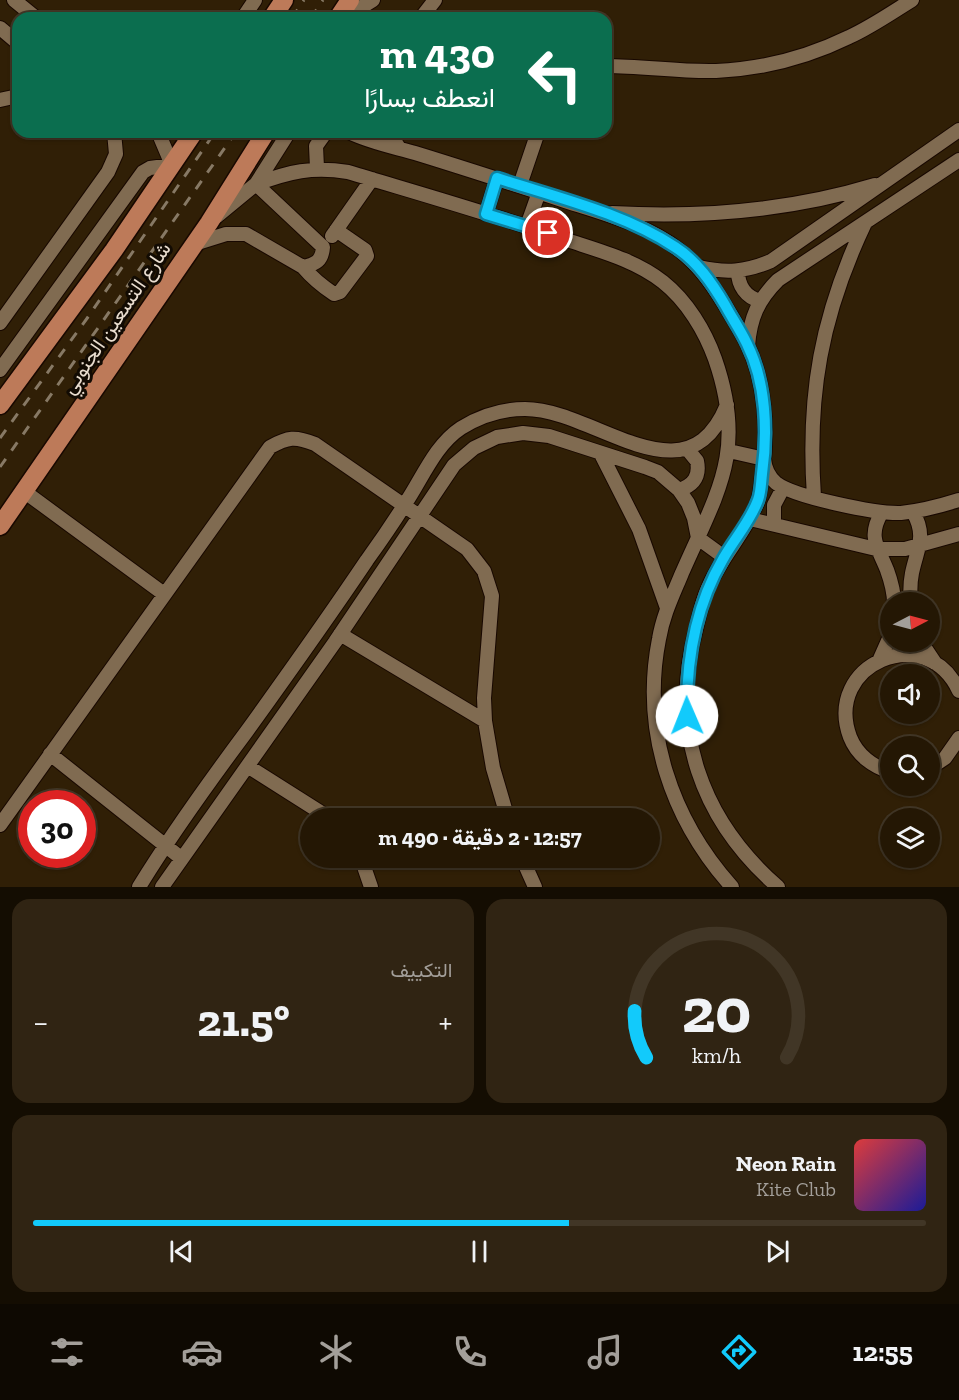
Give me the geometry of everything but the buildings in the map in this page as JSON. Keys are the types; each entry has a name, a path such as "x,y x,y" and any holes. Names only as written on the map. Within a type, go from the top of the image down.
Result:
{"main road":[{"name":"شارع التسعين الجنوبي","path":"0,405 114,250 190,138"},
{"name":"شارع التسعين الجنوبي","path":"0,526 26,492 194,244 262,138"}],"street":[{"path":"14,0 29,12"},
{"path":"354,12 373,0"},
{"path":"426,12 435,0"},
{"path":"612,66 716,71 784,61 848,38 912,0"},
{"path":"0,28 12,38"},
{"path":"699,267 717,271 738,271 771,261 959,130"},
{"path":"0,323 108,172 116,154 115,138"},
{"path":"0,370 143,172 150,168 172,165 161,138"},
{"path":"208,223 256,184 285,138"},
{"path":"317,168 316,146 322,138"},
{"path":"368,138 602,212 651,233 677,248 699,267 717,291 748,346 758,378 764,410 764,459 759,498 750,519 724,557 706,590 690,649 686,682 687,716 692,749 701,782 715,812 754,867 778,887"},
{"path":"393,138 399,148"},
{"path":"520,186 536,138"},
{"path":"748,346 755,309 778,280 959,160"},
{"path":"256,184 287,173 317,168 348,172 527,226 631,262 664,282 689,309 708,340 721,378 730,427 729,451 716,498 667,608 654,669 655,720 668,784 681,814 696,842 732,887"},
{"path":"486,214 497,178"},
{"path":"303,267 319,262 323,247 372,179"},
{"path":"602,212 655,216 761,209 847,193 888,181"},
{"path":"256,184 323,247"},
{"path":"527,226 539,192"},
{"path":"814,497 811,427 819,357 837,288 865,224"},
{"path":"194,244 226,234 246,234 303,267 314,280 334,294 340,292 367,256 365,250 336,230"},
{"path":"738,271 745,293 760,301"},
{"path":"139,887 165,844 330,615 404,506 442,445 459,429 480,417 502,411 526,409 550,412 652,449 676,452 688,450 706,439 719,423 727,403"},
{"path":"162,887 249,766 421,517 454,465 474,448 497,437 523,433 549,436 658,472 680,490 691,510 698,538 724,557"},
{"path":"0,825 270,447 284,439 300,438 315,444 467,549 476,559 489,583 492,596 484,698 485,721 493,768 505,808"},
{"path":"680,490 693,483 697,476 697,461 688,450"},
{"path":"729,451 764,459"},
{"path":"601,454 639,529 667,608"},
{"path":"764,459 769,476 783,488 882,512 913,512 959,500"},
{"path":"774,524 774,505 783,488"},
{"path":"26,492 164,594"},
{"path":"882,512 874,530 876,549 887,569 893,592"},
{"path":"911,592 912,573 920,546 921,531 913,512"},
{"path":"750,519 876,549 905,549 959,534"},
{"path":"319,631 323,642 331,644 340,634 342,618 334,614 330,615"},
{"path":"340,634 485,721"},
{"path":"879,661 883,652"},
{"path":"928,652 936,664"},
{"path":"880,768 862,756 852,743 847,728 845,712 848,696 855,681 866,669 893,656 921,657 936,664"},
{"path":"940,665 959,668"},
{"path":"940,667 950,676 959,691"},
{"path":"940,761 957,742"},
{"path":"50,754 181,858"},
{"path":"249,766 313,808"},
{"path":"364,868 371,887"},
{"path":"526,868 535,887"}],"railway":[{"path":"296,12 304,0"},
{"path":"315,12 323,0"},
{"path":"0,438 88,317 211,138"},
{"path":"0,467 232,138"}],"route":[{"path":"548,233 486,214 497,178 602,212 651,233 677,248 699,267 717,291 748,346 758,378 764,410 765,444 759,498 750,519 724,557 706,590 690,649 686,682 687,716"}]}
